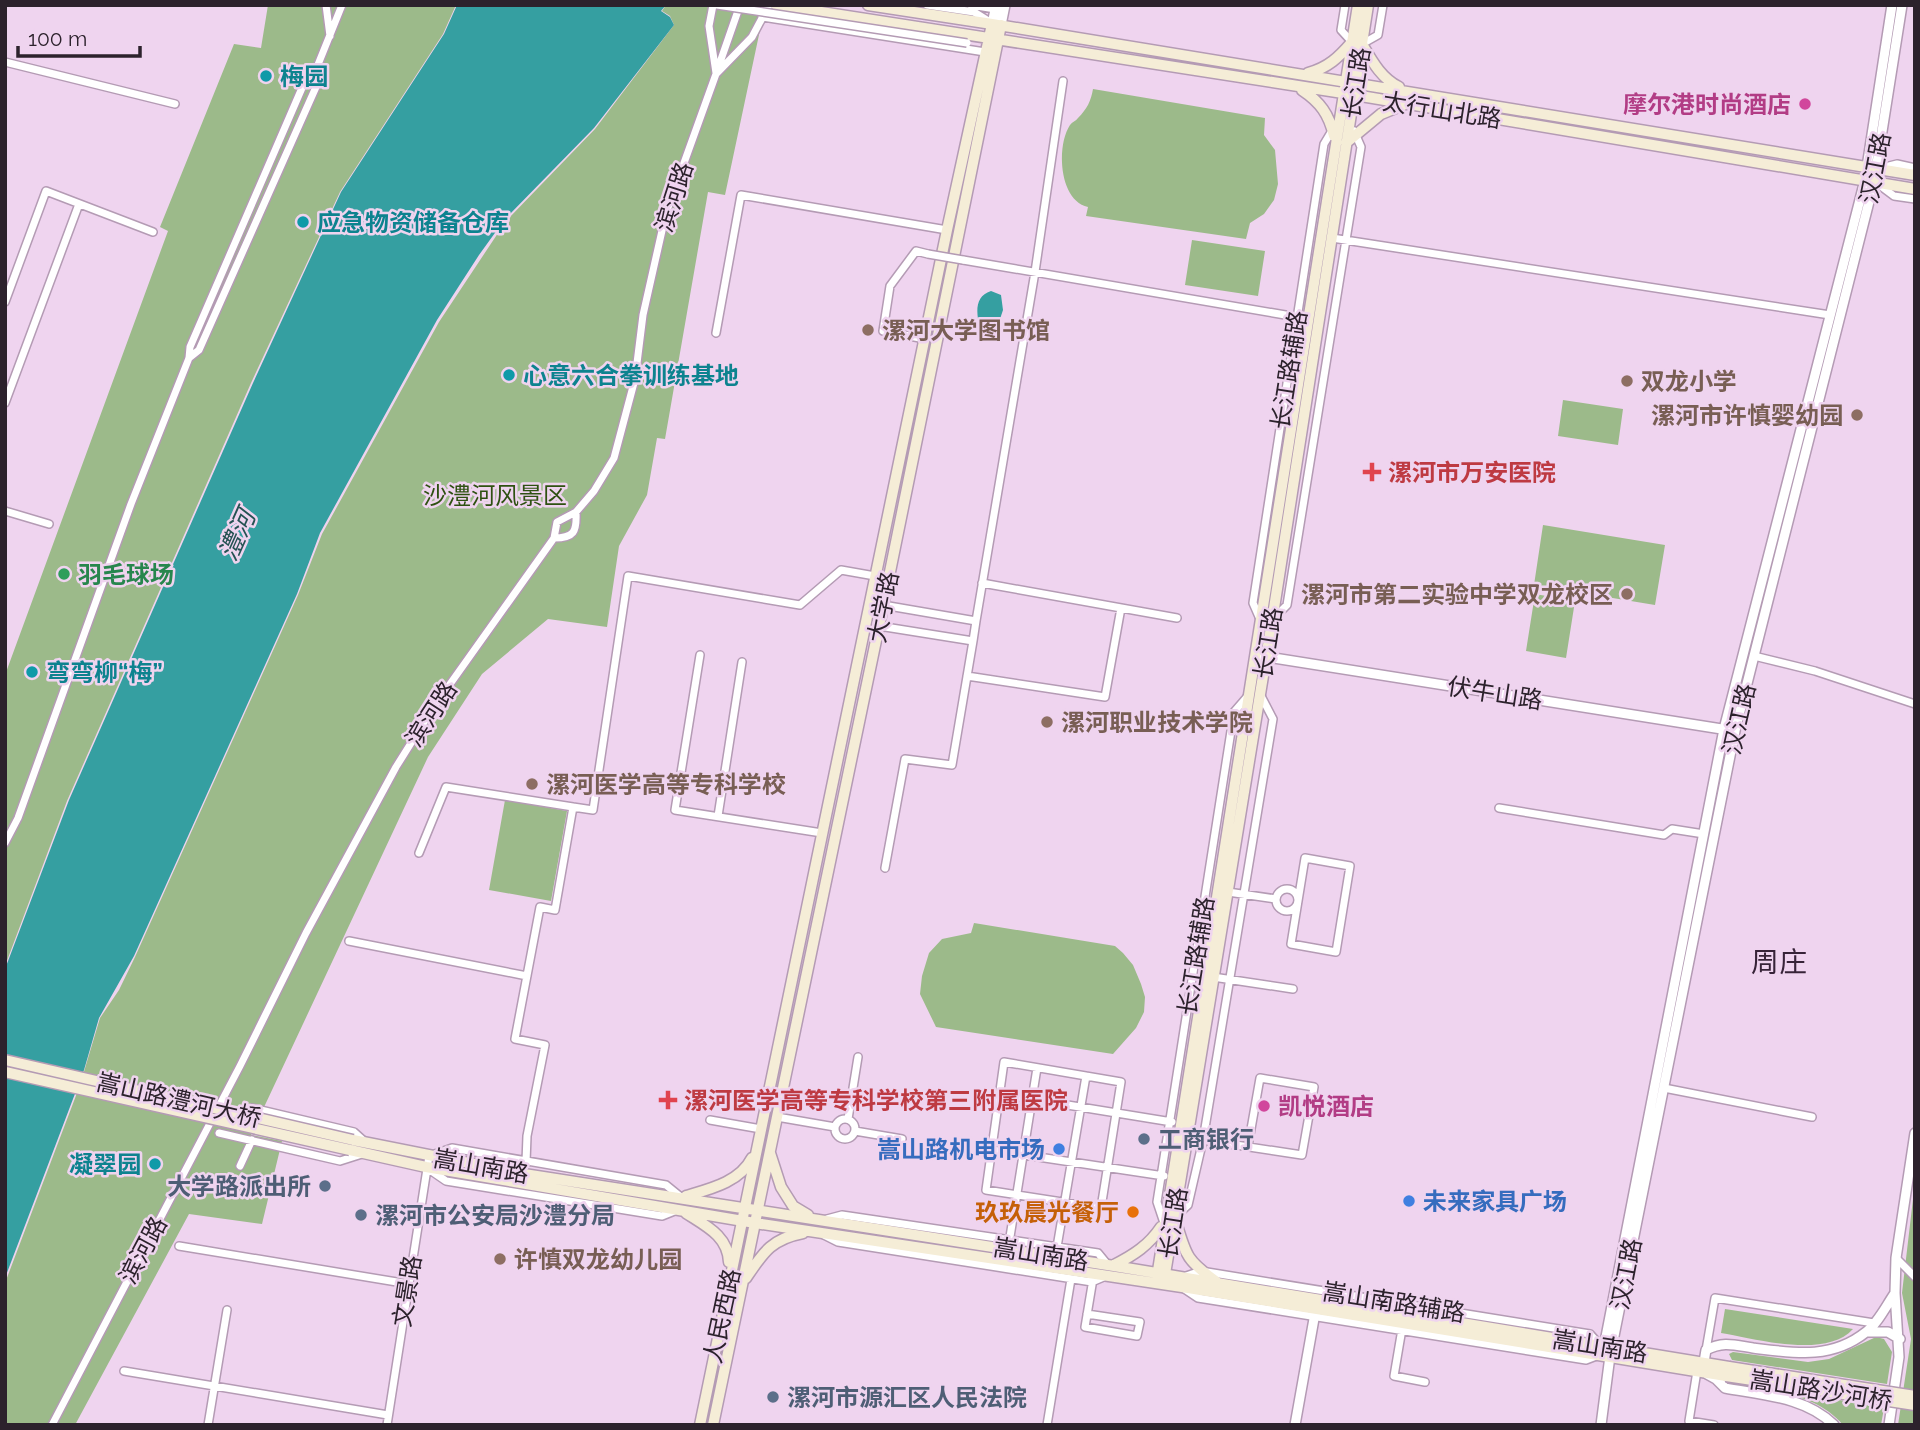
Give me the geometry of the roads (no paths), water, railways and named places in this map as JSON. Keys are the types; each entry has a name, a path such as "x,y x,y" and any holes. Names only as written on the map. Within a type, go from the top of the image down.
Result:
{"main road":[{"name":"太行山北路","path":"776,5 968,39 993,39 1348,94 1915,189"},
{"name":"太行山北路","path":"868,5 972,13 996,24 1915,175"},
{"name":"长江路","path":"1357,43 1358,5"},
{"name":"长江路","path":"1161,1274 1166,1176 1213,977 1228,892 1261,655 1332,238 1341,142 1340,124 1368,5"},
{"name":"大学路","path":"758,1209 879,626 996,24"},
{"name":"大学路","path":"744,1207 947,230 985,52 993,39"},
{"path":"1301,75 1321,70 1357,43 1390,83 1409,91"},
{"path":"1299,88 1319,101 1329,117 1340,124 1341,142 1381,114 1405,104"},
{"name":"长江路","path":"1267,621 1341,142"},
{"name":"长江路","path":"1158,1284 1174,1218 1179,1123 1255,694"},
{"path":"786,1008 799,1010"},
{"name":"嵩山路澧河大桥","path":"5,1060 351,1145"},
{"name":"嵩山路澧河大桥","path":"5,1072 351,1145"},
{"name":"嵩山南路","path":"351,1145 818,1220 1009,1245 1161,1274 1183,1282 1316,1309 1605,1350 1728,1371"},
{"name":"嵩山南路","path":"365,1148 426,1167 755,1223 1093,1278 1106,1276 1158,1284 1220,1284 1292,1296 1316,1309"},
{"path":"682,1198 719,1186 747,1168 757,1148"},
{"path":"769,1151 781,1187 793,1206 818,1220"},
{"name":"人民西路","path":"700,1425 744,1207"},
{"path":"680,1209 717,1233 729,1249 730,1279"},
{"name":"人民西路","path":"713,1425 758,1209"},
{"path":"1174,1218 1186,1255 1201,1271 1220,1284"},
{"path":"1111,1265 1137,1254 1154,1238 1164,1223"},
{"path":"742,1284 766,1249 786,1236 816,1233"},
{"name":"嵩山路沙河桥","path":"1728,1371 1915,1396"},
{"name":"嵩山路沙河桥","path":"1728,1371 1915,1405"}],"street":[{"path":"326,5 331,38"},
{"path":"5,843 18,818 138,484 189,358 190,347 305,81 313,77 331,38 342,5"},
{"path":"716,74 709,26 715,5 739,7 763,15 985,52"},
{"name":"滨河路","path":"52,1425 240,1066 306,933 397,767 433,708 554,538 556,522 576,512 594,491 614,458 635,379 643,315 666,213 716,74 752,37 769,5"},
{"path":"927,5 972,13 995,7"},
{"name":"大学路","path":"996,24 1005,5"},
{"path":"1345,5 1341,30 1357,43 1378,35 1383,5"},
{"name":"汉江路","path":"1872,168 1892,5"},
{"name":"汉江路","path":"1605,1350 1664,1088 1735,731 1870,181 1902,5"},
{"path":"716,74 739,7"},
{"name":"大学路","path":"995,7 996,24"},
{"path":"763,15 968,39"},
{"path":"5,62 175,104"},
{"path":"189,358 199,350 316,87 313,77"},
{"path":"885,868 905,759 952,765 1035,272 1063,81"},
{"name":"长江路辅路","path":"1340,124 1356,134 1361,147 1287,605 1267,621 1253,603 1324,144 1340,124"},
{"path":"1872,168 1896,164 1915,168"},
{"path":"1870,181 1894,196 1915,199"},
{"name":"汉江路","path":"1605,1350 1724,729 1830,315 1870,181"},
{"path":"258,189 268,193"},
{"path":"5,302 46,191 153,232"},
{"path":"716,333 741,195 947,230"},
{"path":"5,403 79,204"},
{"path":"1332,238 1830,315"},
{"path":"925,339 883,331 891,286 916,251 1297,317"},
{"path":"218,283 226,287"},
{"path":"5,511 49,524"},
{"path":"554,538 567,538 574,532 577,524 576,512"},
{"path":"419,853 446,787 593,810 628,576 800,605 841,570 875,576"},
{"path":"982,583 1177,618"},
{"path":"883,605 975,621"},
{"path":"967,676 1105,697 1121,608"},
{"path":"879,626 973,641"},
{"path":"699,655 675,810 822,833"},
{"name":"伏牛山路","path":"1261,655 1735,731"},
{"path":"1754,656 1815,671 1915,704"},
{"path":"718,816 741,662"},
{"name":"长江路辅路","path":"1174,1218 1188,1205 1203,1140 1273,719 1255,694"},
{"path":"526,1162 527,1136 545,1045 515,1039 540,907 555,910 573,807"},
{"path":"1499,808 1664,835 1672,829 1704,834"},
{"path":"1298,901 1293,909 1286,911 1279,908 1276,899 1279,892 1286,889 1293,891 1298,901 1291,944 1336,951 1350,866 1305,858 1298,901"},
{"path":"1228,892 1276,899"},
{"path":"349,941 527,976"},
{"path":"1213,977 1293,989"},
{"path":"848,1119 858,1057"},
{"path":"1004,1062 1086,1076 1121,1082 1101,1208 986,1190 1004,1062"},
{"path":"1037,1068 1009,1245 1057,1247 1098,1253 1111,1265"},
{"path":"1057,1247 1086,1076"},
{"path":"1203,1140 1303,1155 1314,1087 1260,1078 1248,1146"},
{"path":"1664,1088 1812,1116"},
{"path":"1000,1094 1205,1127"},
{"path":"219,1133 340,1161 365,1148 354,1132 252,1108"},
{"path":"776,1117 835,1127"},
{"path":"848,1119 855,1124 855,1131 852,1137 842,1139 837,1135 835,1127 840,1120 848,1119"},
{"path":"710,1120 761,1129"},
{"path":"855,1131 902,1139"},
{"path":"1889,1425 1900,1339 1895,1293 1896,1258 1915,1133"},
{"path":"240,1166 252,1140"},
{"path":"429,1156 452,1148 666,1185 682,1198"},
{"path":"992,1150 1166,1176"},
{"name":"文景路","path":"388,1422 429,1156"},
{"path":"816,1233 838,1242 1071,1279 1093,1278 1087,1314 1085,1327 1138,1336 1140,1322 1087,1314"},
{"path":"179,1246 409,1284"},
{"path":"1896,1258 1915,1277"},
{"path":"1183,1282 1201,1271"},
{"name":"嵩山南路辅路","path":"1201,1271 1590,1334 1605,1350 1586,1360 1403,1323 1316,1309"},
{"path":"1047,1425 1071,1279"},
{"path":"1283,1284 1292,1296"},
{"path":"1706,1350 1719,1343 1803,1355 1842,1346 1867,1332 1895,1293"},
{"path":"1714,1425 1689,1421 1715,1298 1874,1323"},
{"path":"1295,1425 1316,1309"},
{"path":"208,1425 227,1310"},
{"path":"1403,1323 1394,1376 1425,1382"},
{"path":"1867,1332 1888,1332 1900,1339"},
{"path":"1601,1425 1605,1350"},
{"path":"1701,1368 1725,1388 1804,1404 1824,1415 1835,1425"},
{"path":"124,1371 213,1386 388,1422"}],"water":[{"name":"澧河","path":"457,5 666,5 661,11 670,17 674,25 594,128 505,219 479,255 437,320 320,533 297,594 134,956 99,1018 84,1070 5,1278 5,969 69,800 253,383 341,192 444,34"},
{"path":"991,291 1001,295 1003,310 999,322 988,327 978,319 977,310 981,298"}],"place":[{"name":"梅园","path":"266,76"},
{"name":"摩尔港时尚酒店","path":"1805,104"},
{"name":"应急物资储备仓库","path":"303,222"},
{"name":"漯河大学图书馆","path":"868,330"},
{"name":"心意六合拳训练基地","path":"509,375"},
{"name":"双龙小学","path":"1627,381"},
{"name":"漯河市许慎婴幼园","path":"1857,415"},
{"name":"漯河市万安医院","path":"1372,472"},
{"name":"羽毛球场","path":"64,574"},
{"name":"漯河市第二实验中学双龙校区","path":"1627,594"},
{"name":"弯弯柳“梅”","path":"32,672"},
{"name":"漯河职业技术学院","path":"1047,722"},
{"name":"漯河医学高等专科学校","path":"532,784"},
{"name":"漯河医学高等专科学校第三附属医院","path":"668,1100"},
{"name":"凯悦酒店","path":"1264,1106"},
{"name":"工商银行","path":"1144,1139"},
{"name":"嵩山路机电市场","path":"1059,1149"},
{"name":"凝翠园","path":"155,1164"},
{"name":"大学路派出所","path":"325,1186"},
{"name":"未来家具广场","path":"1409,1201"},
{"name":"玖玖晨光餐厅","path":"1133,1212"},
{"name":"漯河市公安局沙澧分局","path":"361,1215"},
{"name":"许慎双龙幼儿园","path":"500,1259"},
{"name":"漯河市源汇区人民法院","path":"773,1397"}],"district":[{"name":"周庄","path":"1779,962"}],"park label":[{"name":"沙澧河风景区","path":"495,495"}]}
